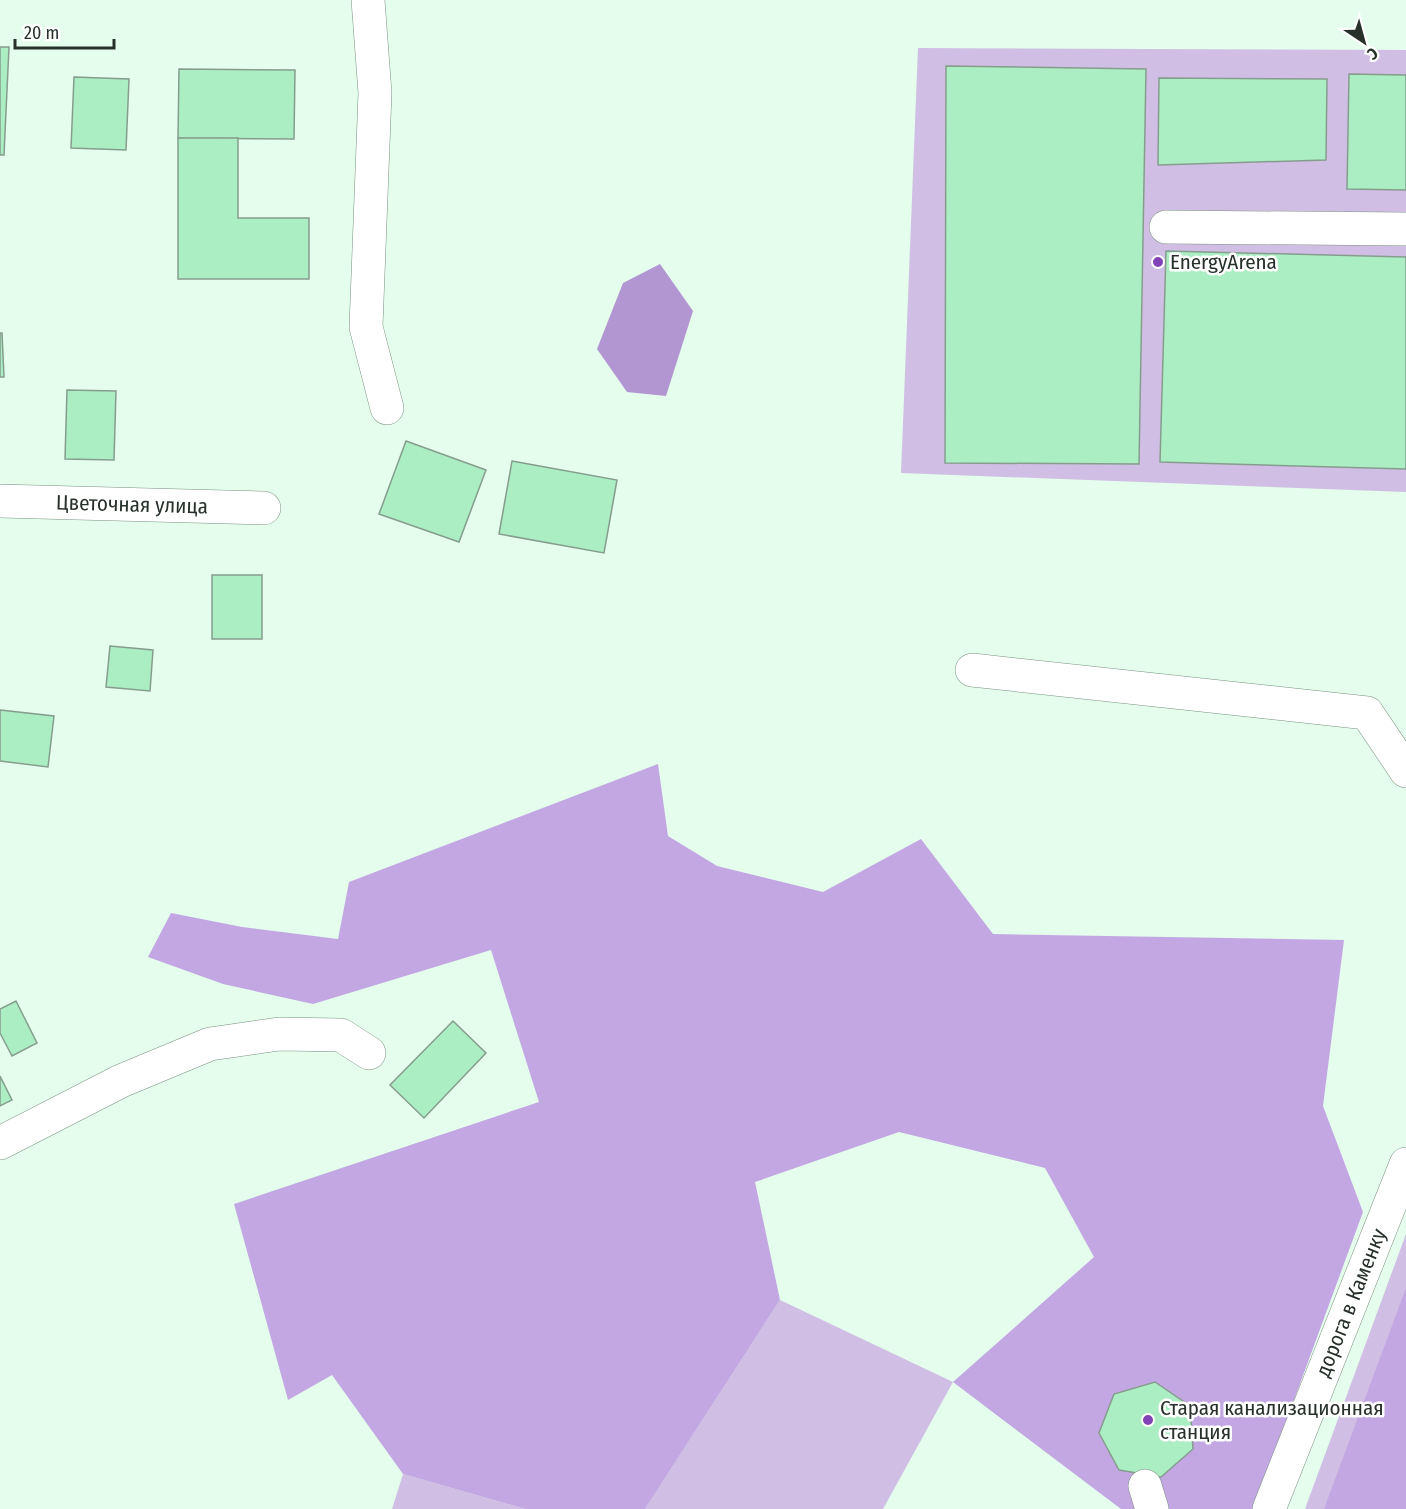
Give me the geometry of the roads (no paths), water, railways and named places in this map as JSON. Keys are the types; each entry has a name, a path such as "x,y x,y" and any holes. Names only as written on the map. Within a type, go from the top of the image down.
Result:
{"street":[{"path":"368,0 375,93 366,327 387,408"},
{"path":"1166,227 1406,229"},
{"name":"Цветочная улица","path":"0,501 264,508"},
{"path":"972,670 1367,713 1406,771"},
{"path":"0,1143 121,1082 210,1044 279,1034 340,1035 369,1053"},
{"name":"дорога в Каменку","path":"1269,1509 1406,1164"}],"place":[{"name":"EnergyArena","path":"1158,262"},
{"name":"Старая канализационная станция","path":"1148,1420"}]}
